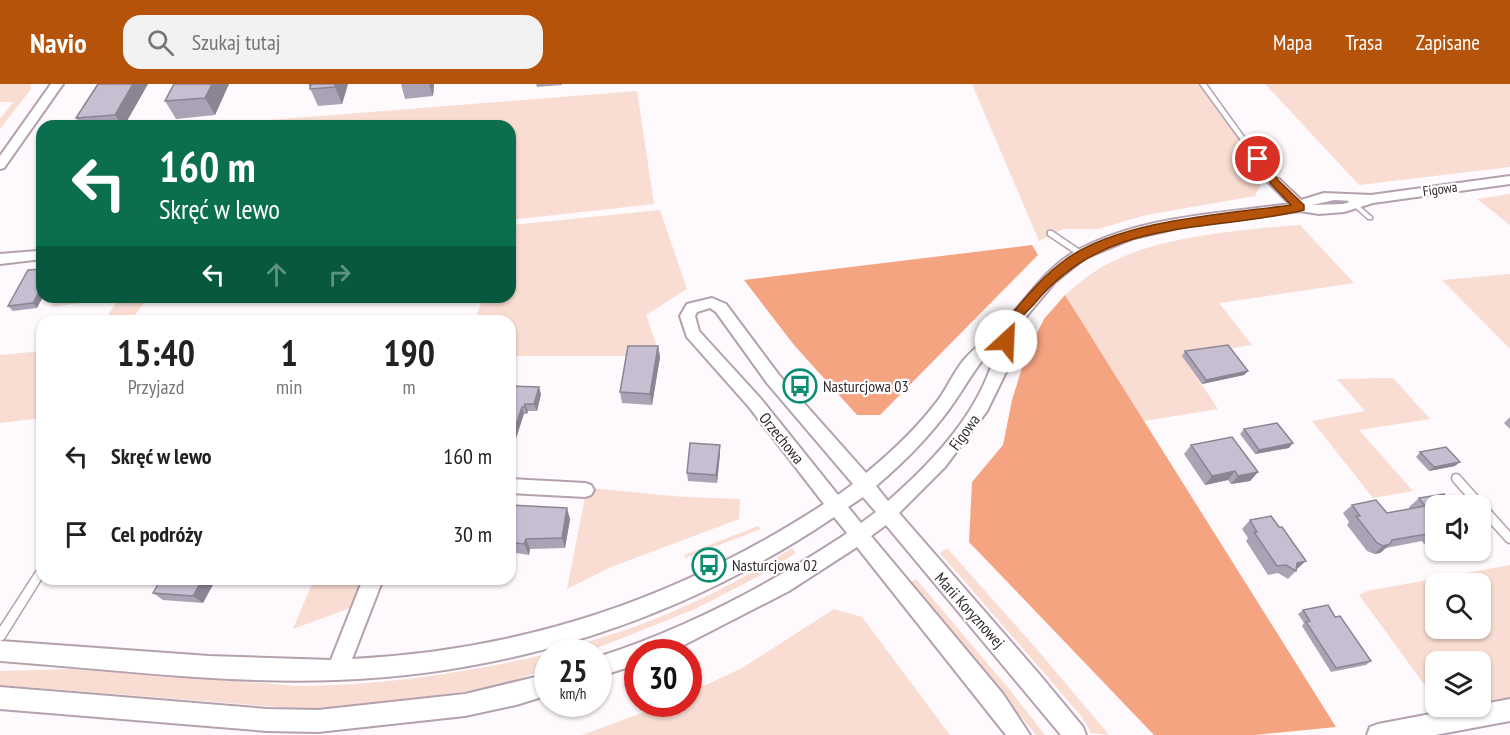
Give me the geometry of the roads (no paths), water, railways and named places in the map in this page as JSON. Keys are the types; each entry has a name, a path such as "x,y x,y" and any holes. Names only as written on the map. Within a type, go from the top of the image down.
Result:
{"street":[{"path":"0,165 57,84"},
{"name":"Figowa","path":"0,651 262,669 337,670 404,666 468,657 563,636 668,599 758,556 866,484 906,447 943,405 964,371 992,340 1006,330 1045,283 1081,254 1116,240 1160,228 1300,207 1319,210 1351,201 1510,180"},
{"path":"1275,182 1300,207"},
{"path":"0,259 36,256"},
{"name":"Orzechowa","path":"861,536 754,403 688,326 688,312 701,303 709,303 721,308 773,379 866,484"},
{"name":"Figowa","path":"671,639 762,597 836,554 887,514 942,461 987,399 1001,365 1006,330"},
{"name":"Marii Koryznowej","path":"866,484 887,514 1032,681 1075,735"},
{"path":"516,486 585,490"},
{"path":"861,536 1019,735"},
{"path":"337,670 371,585"},
{"path":"0,698 255,720 318,721 465,705 534,688"},
{"path":"1378,735 1510,710"}],"lane":[{"path":"1203,84 1275,182"},
{"path":"1351,201 1370,218"},
{"path":"1050,233 1081,254"},
{"path":"1456,478 1510,539"},
{"path":"0,636 36,579"}],"place":[{"name":"Nasturcjowa 03","path":"800,386"},
{"name":"Nasturcjowa 02","path":"709,565"}]}
